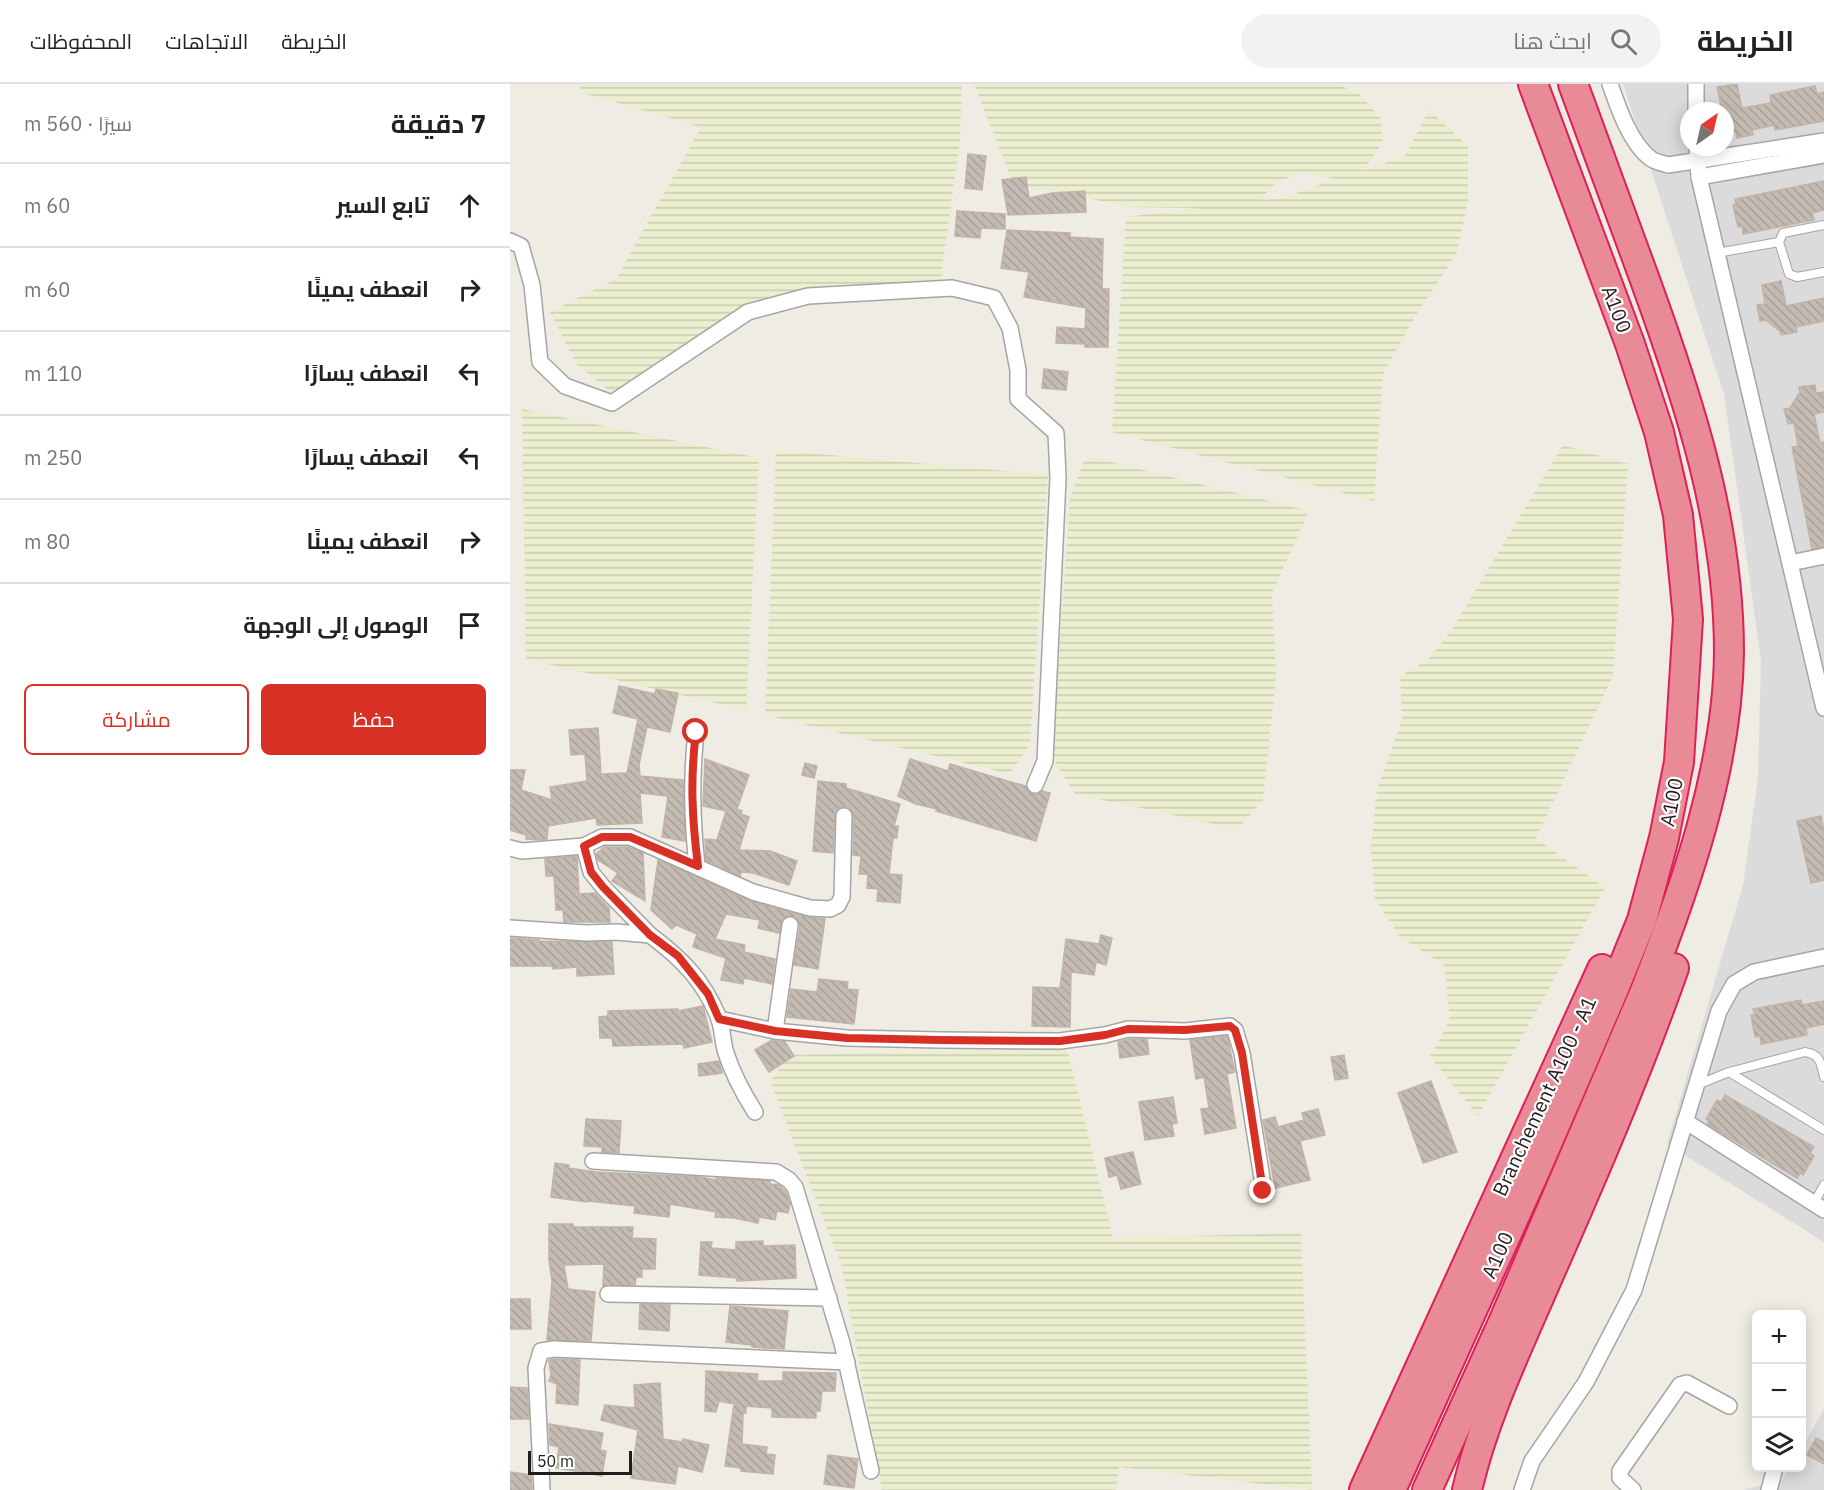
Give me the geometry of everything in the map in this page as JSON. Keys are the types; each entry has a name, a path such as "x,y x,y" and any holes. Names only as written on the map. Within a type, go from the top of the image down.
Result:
{"highway":[{"name":"A100","path":"1391,1490 1536,1168 1642,920 1664,838 1679,762 1688,619 1675,505 1659,432 1630,344 1533,84"},
{"name":"A100","path":"1427,1490 1541,1234 1664,943 1701,825 1724,716 1729,653 1726,588 1717,515 1698,439 1675,363 1573,84"},
{"path":"1449,1490 1493,1404 1596,1167 1660,1009 1680,952 1710,834 1724,716"},
{"name":"Branchement A100 - A1","path":"1364,1490 1594,987 1627,909 1679,762"},
{"path":"1467,1490 1473,1463 1493,1404"}],"street":[{"path":"1610,84 1618,109 1631,135 1650,159 1668,165 1824,155"},
{"path":"1696,84 1696,102"},
{"path":"1698,162 1824,141"},
{"path":"1698,162 1717,253 1824,708"},
{"path":"510,241 521,246 532,285 540,362 565,386 612,404 748,312 808,296 952,288 994,298 1010,328 1018,370 1018,399 1056,433 1058,478 1045,761 1035,785"},
{"path":"1790,563 1824,556"},
{"path":"696,732 691,772 692,817 698,866"},
{"path":"510,848 522,851 584,846 602,837 630,837 753,892 810,908 831,909 838,905 842,897 844,816"},
{"path":"584,846 591,872 603,887 650,935 678,956 708,994 719,1019 725,1052 739,1087 755,1112"},
{"path":"775,1031 790,925"},
{"path":"510,928 650,935"},
{"path":"1522,1490 1532,1461 1586,1382 1634,1290 1719,1011 1734,984 1754,972 1824,957"},
{"path":"719,1019 775,1031 847,1038 1060,1041 1105,1035 1128,1029 1185,1030 1230,1026 1235,1030 1242,1053 1263,1191"},
{"path":"1685,1121 1819,1207"},
{"path":"593,1161 746,1172 776,1172 789,1180 795,1187 829,1298 847,1362 871,1471"},
{"path":"608,1294 829,1298"},
{"path":"544,1490 536,1368 541,1351 554,1348 847,1362"},
{"path":"1633,1490 1620,1478 1620,1471 1680,1385 1687,1383 1729,1406"},
{"path":"1770,1490 1774,1472"}],"lane":[{"path":"1824,225 1783,233 1779,242 1789,274 1797,277 1824,272"},
{"path":"1717,253 1779,242"},
{"path":"1696,1085 1729,1072 1805,1052 1814,1053 1820,1058 1824,1077"},
{"path":"1729,1072 1824,1130"},
{"path":"1819,1207 1824,1185"}],"shaded area":[{"path":"1623,84 1824,84 1824,1242 1667,1144 1743,885 1758,778 1761,661 1724,394"},
{"path":"1824,1409 1824,1490 1743,1490 1783,1479 1787,1472 1806,1472 1806,1441"}],"green space":[{"path":"578,84 962,84 960,140 939,291 774,303 643,383 612,393 576,364 550,312 616,279 701,127 583,93"},
{"path":"974,84 1337,84 1360,95 1380,117 1383,142 1361,171 1405,156 1429,110 1468,146 1468,202 1456,255 1419,310 1383,374 1374,501 1112,432 1126,217 1197,208 1130,207 1013,183","holes":["1299,172 1336,179 1282,198 1263,200 1268,188"]},
{"path":"522,409 759,458 746,710 526,659"},
{"path":"1563,445 1628,464 1613,676 1536,838 1605,888 1478,1116 1430,1057 1450,1019 1444,965 1400,937 1375,899 1371,847 1377,789 1402,720 1400,676 1428,660 1451,631"},
{"path":"776,450 1048,475 1030,744 1010,774 765,715"},
{"path":"1086,456 1309,511 1272,593 1276,677 1263,800 1238,829 1075,794 1052,757 1070,498"},
{"path":"1067,1048 1113,1238 1301,1233 1312,1490 1119,1467 1116,1490 882,1490 842,1267 770,1081 790,1055"}],"building":[{"path":"1737,84 1742,108 1771,103 1770,95 1815,86 1817,94 1824,92 1824,121 1775,130 1774,125 1752,130 1753,135 1737,138 1734,132 1734,102 1720,102 1717,87"},
{"path":"968,154 986,156 982,190 965,188"},
{"path":"1026,177 1029,198 1052,193 1085,191 1086,212 1008,215 1002,180"},
{"path":"1824,181 1824,210 1812,213 1814,220 1743,234 1742,226 1738,227 1733,205 1736,204 1735,199"},
{"path":"957,211 1005,214 1005,229 981,228 980,238 955,236"},
{"path":"1007,230 1070,233 1070,237 1103,239 1102,289 1109,289 1108,347 1056,343 1057,327 1085,329 1086,308 1024,297 1029,272 1001,268"},
{"path":"1781,281 1786,306 1824,298 1824,321 1796,327 1797,332 1781,335 1780,331 1765,320 1760,321 1757,305 1765,304 1762,285"},
{"path":"1044,369 1068,372 1066,390 1042,388"},
{"path":"1815,385 1816,393 1824,392 1824,412 1814,414 1820,443 1824,442 1824,546 1812,549 1792,447 1798,446 1794,423 1788,424 1784,409 1790,408 1800,392 1799,387"},
{"path":"619,686 655,694 656,689 678,693 670,732 647,727 639,765 640,776 683,780 685,841 662,837 668,796 640,793 642,823 597,825 596,818 548,826 547,839 540,840 526,839 526,835 510,830 510,770 525,770 521,790 552,800 550,787 587,781 585,754 571,755 569,730 598,728 601,774 627,773 638,719 613,713"},
{"path":"705,759 749,775 737,809 742,811 741,814 749,817 739,850 770,851 797,861 789,885 753,873 741,872 740,876 706,860 705,839 717,840 726,811 703,806"},
{"path":"910,759 948,771 950,764 1025,786 1032,794 1037,795 1042,791 1050,793 1036,841 936,811 937,809 916,804 898,796"},
{"path":"805,763 817,766 814,778 802,775"},
{"path":"818,781 846,784 846,788 900,804 894,826 898,826 897,838 893,838 889,874 902,875 900,903 877,901 878,889 867,888 868,874 859,874 861,856 853,855 854,816 849,807 840,807 835,811 833,853 813,851"},
{"path":"1821,816 1824,831 1824,880 1811,883 1797,821"},
{"path":"604,847 628,847 643,853 645,901 612,881 618,873 598,860 596,854"},
{"path":"577,856 579,894 595,893 609,908 610,922 564,922 563,910 556,910 554,876 546,876 545,859"},
{"path":"658,860 750,901 808,917 825,919 818,969 794,965 800,926 796,917 787,916 783,919 779,933 758,928 760,920 726,914 715,939 745,945 744,952 775,959 772,984 744,978 743,984 721,980 726,958 693,947 697,934 676,925 672,929 651,910"},
{"path":"1101,935 1112,938 1106,965 1096,962 1094,975 1071,972 1070,1027 1032,1026 1033,987 1060,988 1066,939 1099,944"},
{"path":"510,938 539,941 612,942 614,974 577,976 577,967 553,969 552,966 510,966"},
{"path":"819,979 848,982 847,989 858,990 854,1024 787,1017 791,989 817,992"},
{"path":"1801,1000 1802,1005 1824,1001 1824,1024 1806,1028 1807,1035 1761,1044 1760,1036 1755,1037 1751,1015 1755,1014 1753,1009"},
{"path":"703,1006 712,1042 684,1048 683,1044 613,1046 612,1038 600,1038 599,1017 608,1016 608,1011 678,1009 678,1011"},
{"path":"1227,1036 1235,1072 1227,1074 1236,1128 1205,1134 1201,1109 1209,1108 1204,1077 1196,1079 1190,1040"},
{"path":"1129,1039 1147,1039 1149,1054 1120,1058 1118,1042"},
{"path":"772,1040 785,1042 794,1056 769,1072 755,1050"},
{"path":"1344,1055 1348,1078 1335,1080 1331,1057"},
{"path":"719,1061 722,1073 699,1076 698,1064"},
{"path":"1431,1081 1457,1152 1423,1163 1398,1093"},
{"path":"1725,1095 1814,1147 1810,1153 1814,1156 1803,1175 1800,1173 1797,1178 1707,1124 1709,1121 1706,1119 1717,1100 1721,1102"},
{"path":"1173,1097 1177,1123 1172,1124 1174,1136 1145,1140 1139,1102"},
{"path":"1318,1109 1325,1135 1300,1141 1310,1180 1275,1188 1263,1120 1275,1117 1278,1127 1304,1120 1302,1113"},
{"path":"586,1119 621,1121 619,1153 602,1152 602,1147 584,1146"},
{"path":"1133,1152 1141,1184 1121,1189 1117,1175 1109,1177 1105,1158"},
{"path":"555,1163 569,1165 568,1168 596,1172 770,1181 770,1184 779,1185 786,1192 790,1204 788,1213 777,1211 775,1220 759,1217 758,1223 715,1217 716,1212 670,1204 669,1217 634,1213 635,1206 551,1197"},
{"path":"549,1224 573,1224 573,1227 633,1227 632,1238 656,1239 655,1269 642,1269 642,1277 636,1277 635,1285 603,1286 604,1264 564,1265 568,1289 595,1292 591,1341 547,1340 552,1281 549,1260"},
{"path":"763,1241 763,1246 795,1245 796,1278 737,1281 737,1278 699,1275 701,1242 712,1242 711,1248 736,1250 736,1242"},
{"path":"510,1299 530,1299 531,1329 510,1329"},
{"path":"640,1304 670,1305 669,1331 639,1329"},
{"path":"730,1306 788,1311 784,1349 752,1347 752,1345 726,1342"},
{"path":"549,1360 580,1360 578,1405 556,1403 557,1384 549,1381 551,1375"},
{"path":"706,1371 758,1374 757,1381 783,1381 783,1372 836,1373 835,1391 822,1391 820,1411 816,1411 816,1418 772,1417 772,1408 746,1406 746,1413 743,1413 742,1444 767,1447 766,1454 775,1455 773,1474 741,1471 741,1468 725,1466 734,1404 719,1401 716,1412 705,1411"},
{"path":"660,1383 663,1439 682,1442 683,1439 709,1445 702,1472 678,1466 675,1484 631,1478 638,1430 601,1420 605,1405 635,1408 634,1385"},
{"path":"510,1387 527,1388 529,1419 510,1419"},
{"path":"549,1424 603,1433 600,1450 606,1451 602,1476 556,1468 559,1447 550,1445"},
{"path":"1816,1438 1824,1442 1824,1464 1807,1455"},
{"path":"828,1455 858,1459 854,1488 824,1484"},
{"path":"510,1472 531,1475 532,1490 510,1490"}],"route":[{"path":"696,732 691,772 692,817 698,866 630,837 602,837 584,846 591,872 650,935 678,956 708,994 719,1019 775,1031 847,1038 940,1040 1060,1041 1105,1035 1128,1029 1185,1030 1230,1026 1235,1030 1242,1053 1263,1191"}]}
